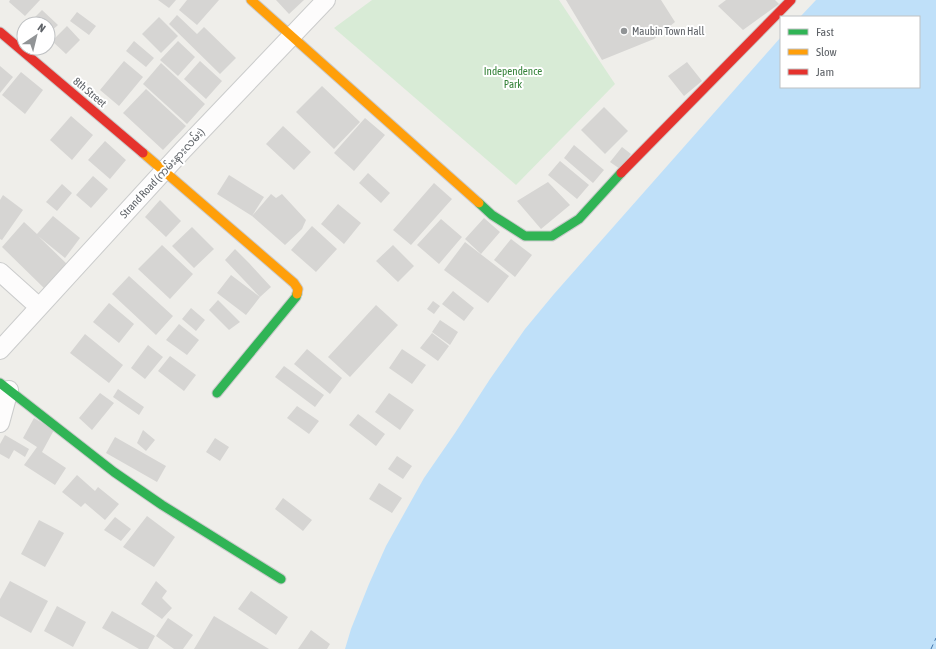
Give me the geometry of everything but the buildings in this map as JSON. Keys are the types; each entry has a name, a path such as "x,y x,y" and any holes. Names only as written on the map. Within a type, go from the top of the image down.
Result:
{"street":[{"path":"251,0 492,216 525,236 552,236 579,219 610,184 791,0"},
{"name":"Strand Road (ကမ်းနားလမ်း)","path":"0,350 164,170 326,0"},
{"name":"8th Street","path":"0,32 164,170 294,283 298,289 296,297 217,393"},
{"path":"0,272 39,307"},
{"path":"0,423 4,386"},
{"path":"4,386 114,472 162,505 281,579"}],"green space":[{"name":"Independence Park","path":"372,0 559,0 615,84 516,185 334,28"}],"water":[{"path":"816,0 936,0 936,649 345,649 351,629 386,546 424,478 525,329 554,294 780,38 780,88 920,88 920,16 801,16"}],"ferry route":[{"path":"931,649 936,638"}],"traffic: fast":[{"path":"479,203 492,215 525,236 552,236 579,219 621,173"},
{"path":"217,393 297,294"},
{"path":"0,383 114,472 162,505 281,579"}],"traffic: slow":[{"path":"251,0 479,203"},
{"path":"143,153 294,283 298,289 297,294"}],"traffic: jam":[{"path":"621,173 791,0"},
{"path":"0,32 143,153"}],"place":[{"name":"Maubin Town Hall","path":"624,31"}]}
